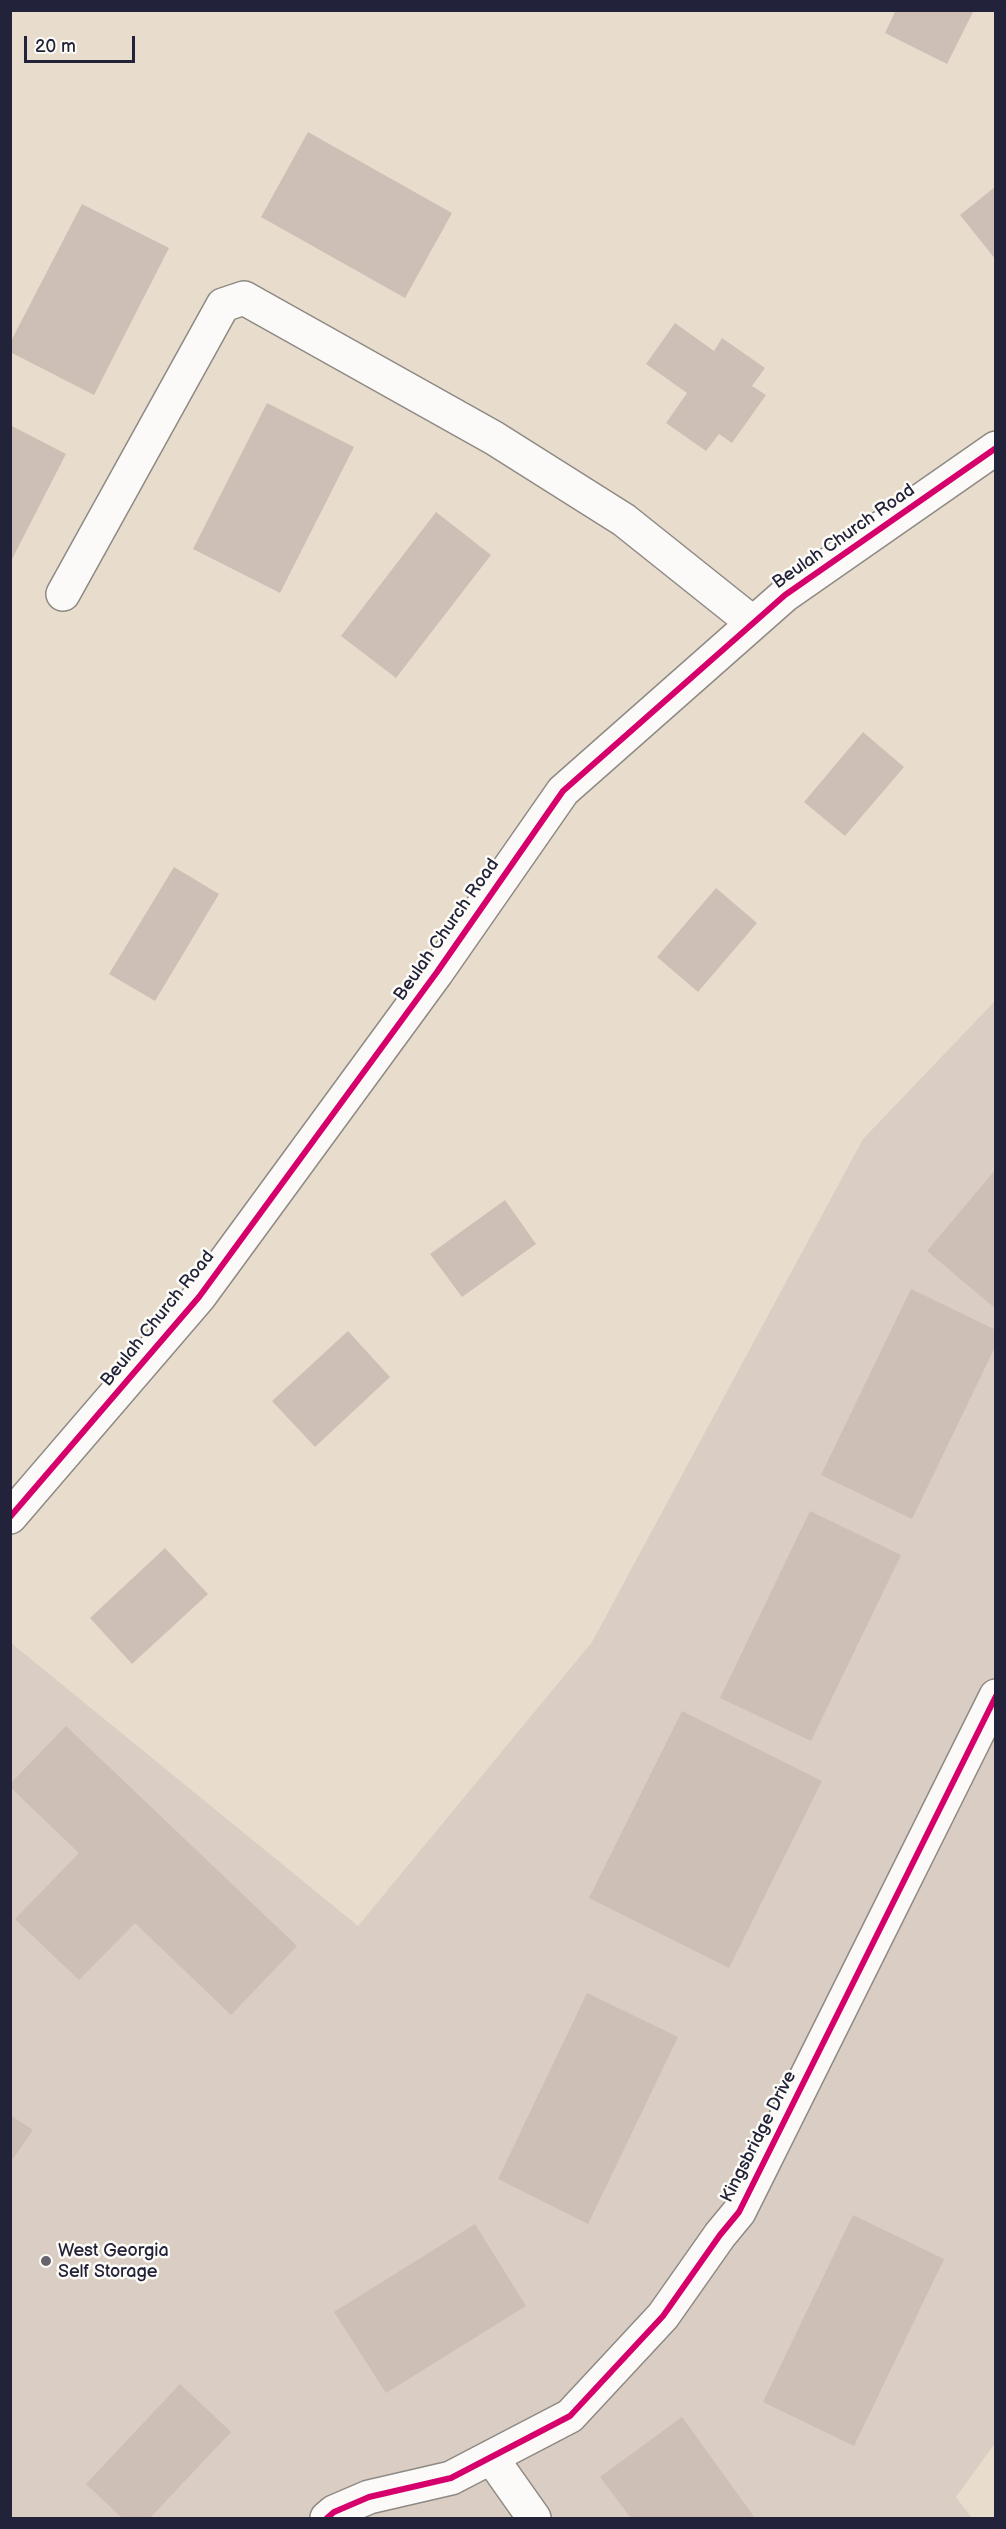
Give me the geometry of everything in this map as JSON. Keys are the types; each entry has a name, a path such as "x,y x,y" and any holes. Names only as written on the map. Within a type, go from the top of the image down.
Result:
{"street":[{"path":"63,594 223,305 244,298 494,438 624,520 753,623"},
{"name":"Beulah Church Road","path":"10,1517 199,1297 419,996 563,791 785,595 996,448"},
{"name":"Kingsbridge Drive","path":"327,2518 334,2512 369,2497 451,2478 570,2416 663,2316 739,2212 996,1696"},
{"path":"491,2457 534,2518"}],"shaded area":[{"path":"995,1001 996,2442 956,2497 972,2518 11,2518 10,1642 358,1926 592,1642 863,1139"}],"building":[{"path":"896,10 974,10 947,64 885,33"},
{"path":"308,132 452,213 405,298 261,217"},
{"path":"996,186 996,260 960,215"},
{"path":"82,204 169,248 94,395 10,352 10,343"},
{"path":"675,323 714,351 722,338 765,368 752,386 766,395 732,443 719,434 706,451 666,423 687,393 646,364"},
{"path":"267,403 354,447 280,593 193,549"},
{"path":"10,425 66,454 10,563"},
{"path":"436,512 491,555 396,678 341,636"},
{"path":"863,732 904,767 845,836 804,802"},
{"path":"174,867 219,894 155,1001 109,974"},
{"path":"716,888 757,923 698,992 657,957"},
{"path":"996,1169 996,1309 927,1251"},
{"path":"505,1200 536,1244 462,1297 430,1254"},
{"path":"911,1289 996,1330 996,1345 912,1519 821,1475"},
{"path":"348,1331 390,1377 315,1447 272,1401"},
{"path":"810,1511 901,1555 811,1741 720,1698"},
{"path":"165,1548 208,1594 132,1664 90,1618"},
{"path":"682,1711 822,1781 729,1968 589,1898"},
{"path":"66,1726 297,1946 231,2015 135,1923 79,1980 15,1919 79,1853 10,1787 10,1784"},
{"path":"587,1993 678,2037 588,2224 498,2179"},
{"path":"10,2115 33,2130 10,2163"},
{"path":"853,2215 944,2259 854,2446 763,2402"},
{"path":"475,2224 526,2306 386,2393 334,2312"},
{"path":"180,2384 231,2432 150,2518 122,2518 86,2484"},
{"path":"682,2417 755,2518 631,2518 600,2477"}],"cycle path":[{"path":"10,1517 199,1297 437,972 563,791 785,595 996,448"},
{"path":"327,2518 334,2512 369,2497 451,2478 570,2416 663,2316 739,2212 996,1696"}],"place":[{"name":"West Georgia Self Storage","path":"46,2261"}]}
